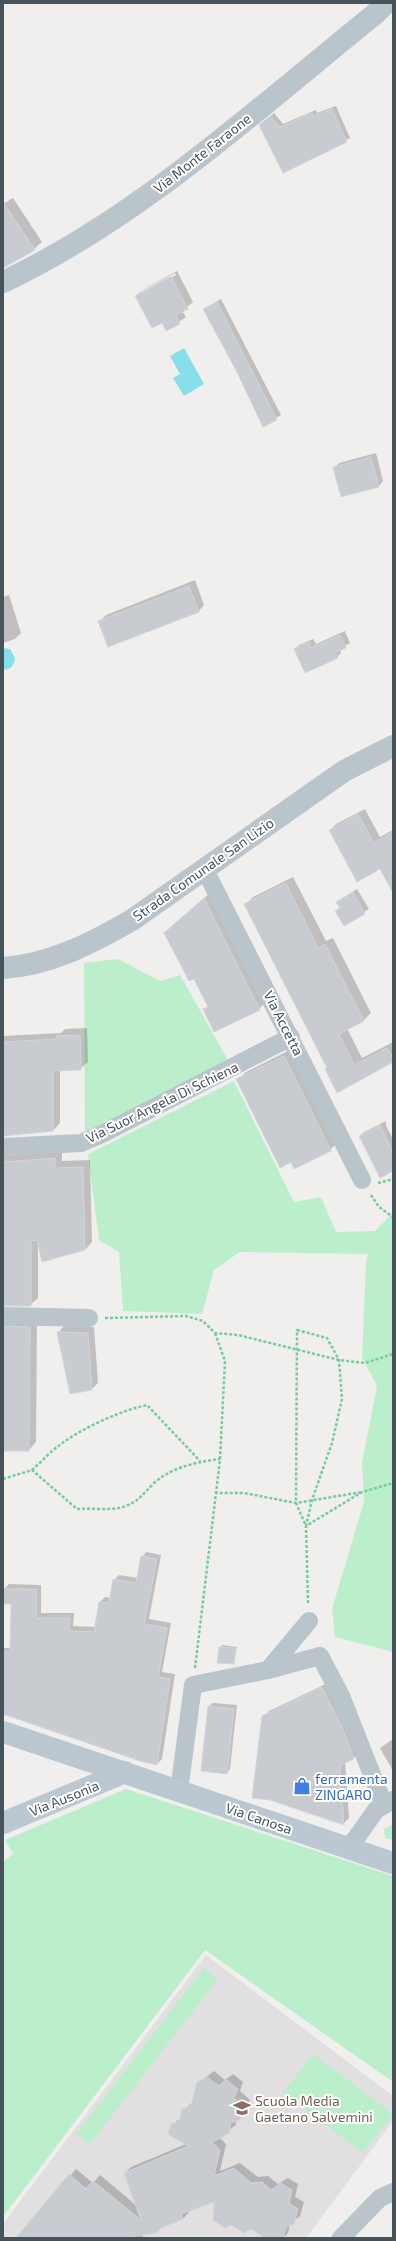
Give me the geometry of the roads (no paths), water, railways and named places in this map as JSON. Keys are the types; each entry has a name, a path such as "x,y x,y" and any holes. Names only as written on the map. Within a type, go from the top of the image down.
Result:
{"main road":[{"name":"Via Canosa","path":"3,1732 393,1863"},
{"name":"Via Ausonia","path":"3,1823 125,1772"}],"street":[{"name":"Via Monte Faraone","path":"3,282 41,264 158,188 375,14 386,3"},
{"name":"Strada Comunale San Lizio","path":"3,968 17,967 61,956 97,940 132,920 344,770 393,746"},
{"name":"Via Accetta","path":"204,868 291,1037 362,1180"},
{"name":"Via Suor Angela Di Schiena","path":"3,1147 81,1143 102,1134 291,1037"},
{"path":"3,1316 88,1318"},
{"path":"268,1670 308,1621"},
{"path":"179,1791 193,1685 268,1670 320,1656 341,1696 389,1802 376,1810 349,1848"},
{"path":"341,2238 380,2198 393,2192"}],"water":[{"path":"184,348 204,384 184,396 173,378 180,374 170,356"},
{"path":"3,648 10,649 15,658 12,667 3,670"}],"place":[{"name":"ferramenta ZINGARO","path":"302,1786"},
{"name":"Scuola Media Gaetano Salvemini","path":"242,2108"}]}
